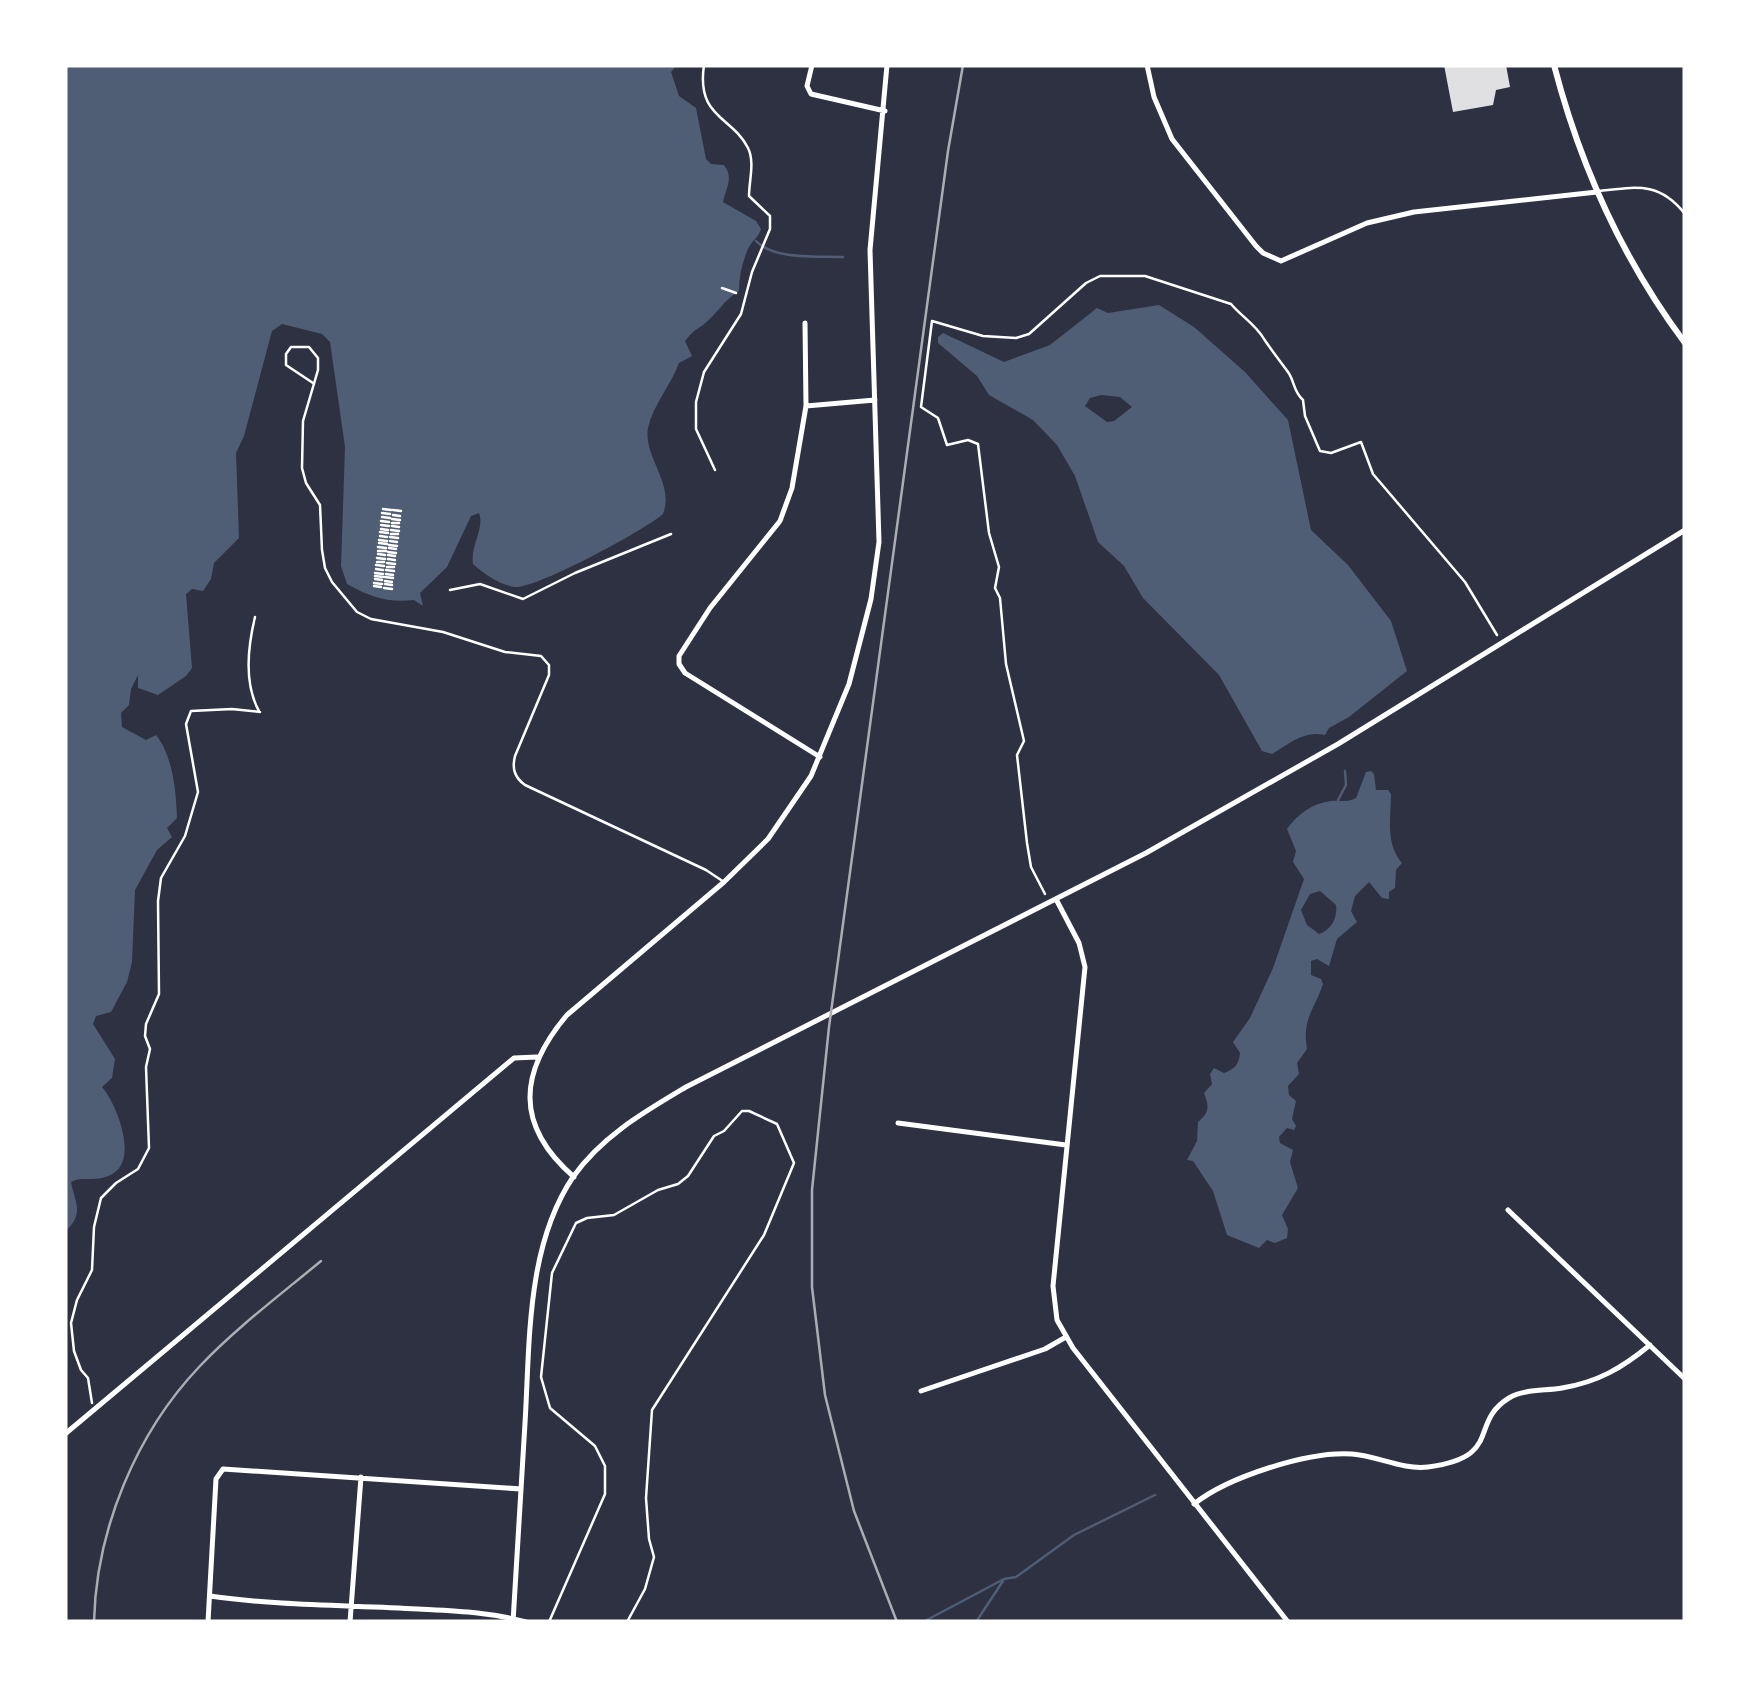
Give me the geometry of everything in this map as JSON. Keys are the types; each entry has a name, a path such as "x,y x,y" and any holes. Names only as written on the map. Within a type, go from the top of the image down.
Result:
{"main road":[{"path":"1554,65 1597,192 1633,265 1685,343"}],"street":[{"path":"812,65 807,86 812,94 885,111"},
{"path":"574,1177 553,1157 532,1115 530,1084 536,1057 567,1015 724,882 786,815 820,757 849,684 876,576 880,512 871,236 887,65"},
{"path":"1148,65 1158,110 1172,139 1256,246 1281,260 1366,223 1414,212 1597,192"},
{"path":"805,322 806,406 792,488 780,520 702,619 679,660 684,673 820,757"},
{"path":"806,406 876,400"},
{"path":"513,1620 535,1286 545,1238 574,1177 599,1147 642,1114 686,1088 1057,901 1280,778 1685,530"},
{"path":"1057,901 1079,943 1085,967 1052,1286 1054,1310 1066,1338 1288,1622"},
{"path":"65,1434 514,1058 536,1057"},
{"path":"898,1123 1066,1145"},
{"path":"1508,1210 1685,1379"},
{"path":"921,1391 1045,1349 1066,1338"},
{"path":"1194,1504 1218,1486 1246,1475 1330,1455 1352,1454 1419,1468 1461,1460 1477,1449 1493,1416 1508,1398 1593,1381 1614,1372 1650,1345"},
{"path":"208,1622 216,1479 220,1470 521,1489"},
{"path":"350,1622 361,1477"},
{"path":"210,1596 272,1604 476,1612 526,1622"}],"lane":[{"path":"1597,192 1641,186 1660,191 1685,214"},
{"path":"313,383 286,365 291,347 304,346 316,354 319,364 304,412 302,468 320,505 325,568 340,592 357,612 371,619 435,630 505,652 542,656 549,675 515,756 518,779 525,786 724,882"}],"path":[{"path":"704,65 704,88 712,109 748,148 749,196 770,216 766,245 752,272 741,314 704,372 696,402 696,428 715,470"},
{"path":"1040,887 1030,867 1018,755 1024,741 1006,664 1000,598 995,588 999,567 989,533 978,444 968,440 947,445 938,418 921,407 932,321 983,336 1016,338 1029,334 1086,283 1100,276 1146,276 1230,304 1238,316 1262,334 1276,360 1290,375 1320,451 1331,453 1362,442 1374,474 1465,582 1503,642"},
{"path":"722,288 736,293"},
{"path":"450,590 480,584 523,598 671,534"},
{"path":"378,549 396,551"},
{"path":"378,549 396,551"},
{"path":"378,549 396,551"},
{"path":"378,549 396,551"},
{"path":"378,549 396,551"},
{"path":"378,549 396,551"},
{"path":"378,549 396,551"},
{"path":"378,549 396,551"},
{"path":"92,1408 88,1378 80,1370 74,1350 72,1323 77,1300 92,1270 94,1227 101,1198 138,1170 148,1148 146,1067 150,1049 146,1024 159,994 158,897 161,878 185,836 198,792 186,724 191,711 203,708 260,712 252,699 249,682 255,617"},
{"path":"549,1622 605,1494 606,1481 605,1466 596,1446 550,1408 542,1378 552,1273 576,1223 614,1215 658,1190 678,1184 688,1176 714,1136 742,1111 750,1111 777,1124 794,1163 764,1235 652,1410 646,1498 648,1539 654,1558 645,1589 627,1622"}],"water":[{"path":"65,65 677,65 671,72 679,96 696,108 706,159 711,164 724,165 728,174 723,202 756,221 761,229 746,254 739,291 685,341 692,356 679,363 650,420 650,449 665,492 663,514 590,557 527,585 504,584 473,564 479,513 471,516 447,567 420,593 423,606 414,600 379,598 347,584 341,566 345,447 330,342 322,334 282,324 272,331 236,453 239,538 214,563 211,579 203,591 192,589 186,594 192,668 158,695 138,688 138,675 129,705 121,713 122,727 146,740 156,735 162,743 172,774 177,818 167,828 172,837 157,850 135,890 132,962 127,982 111,1012 96,1016 93,1024 115,1059 112,1078 102,1087 118,1117 124,1155 114,1173 71,1182 77,1213 65,1232"},
{"path":"1159,305 1194,327 1245,372 1288,420 1311,530 1348,565 1391,621 1407,671 1329,728 1325,735 1303,736 1272,754 1262,751 1219,675 1143,598 1124,566 1098,542 1075,476 1057,445 1033,420 989,395 977,376 938,343 943,333 1004,362 1050,345 1097,308 1108,313","holes":["1101,395 1120,397 1132,407 1114,421 1107,422 1085,406 1090,398"]},
{"path":"1366,772 1374,774 1376,790 1388,790 1391,794 1391,839 1402,863 1396,870 1395,888 1389,892 1389,899 1382,898 1369,882 1355,896 1351,911 1357,922 1337,939 1329,966 1317,959 1311,961 1311,975 1323,984 1307,1022 1307,1049 1297,1063 1299,1074 1288,1086 1289,1095 1296,1101 1292,1119 1296,1126 1294,1130 1287,1128 1279,1137 1280,1143 1293,1150 1290,1162 1298,1188 1282,1215 1287,1238 1275,1243 1267,1240 1259,1248 1227,1235 1213,1191 1193,1161 1187,1160 1197,1141 1198,1122 1207,1109 1204,1093 1212,1084 1210,1074 1214,1068 1224,1073 1237,1063 1240,1053 1233,1042 1250,1018 1273,968 1304,879 1293,862 1296,851 1287,829 1318,804 1356,798","holes":["1320,891 1336,905 1333,922 1319,934 1307,925 1301,910 1310,894"]}],"building":[{"path":"1444,65 1506,65 1510,87 1496,90 1493,105 1453,112"}],"waterway":[{"path":"756,241 785,254 843,257"},
{"path":"1338,800 1346,785 1345,771"},
{"path":"923,1622 1004,1579 1016,1577 1074,1535 1155,1495"},
{"path":"976,1622 1003,1581"}],"railway":[{"path":"897,1622 854,1511 825,1395 812,1287 812,1190 829,1027 963,65"},
{"path":"94,1622 102,1553 112,1518 139,1452 157,1421 177,1392 214,1352 321,1261"}]}
